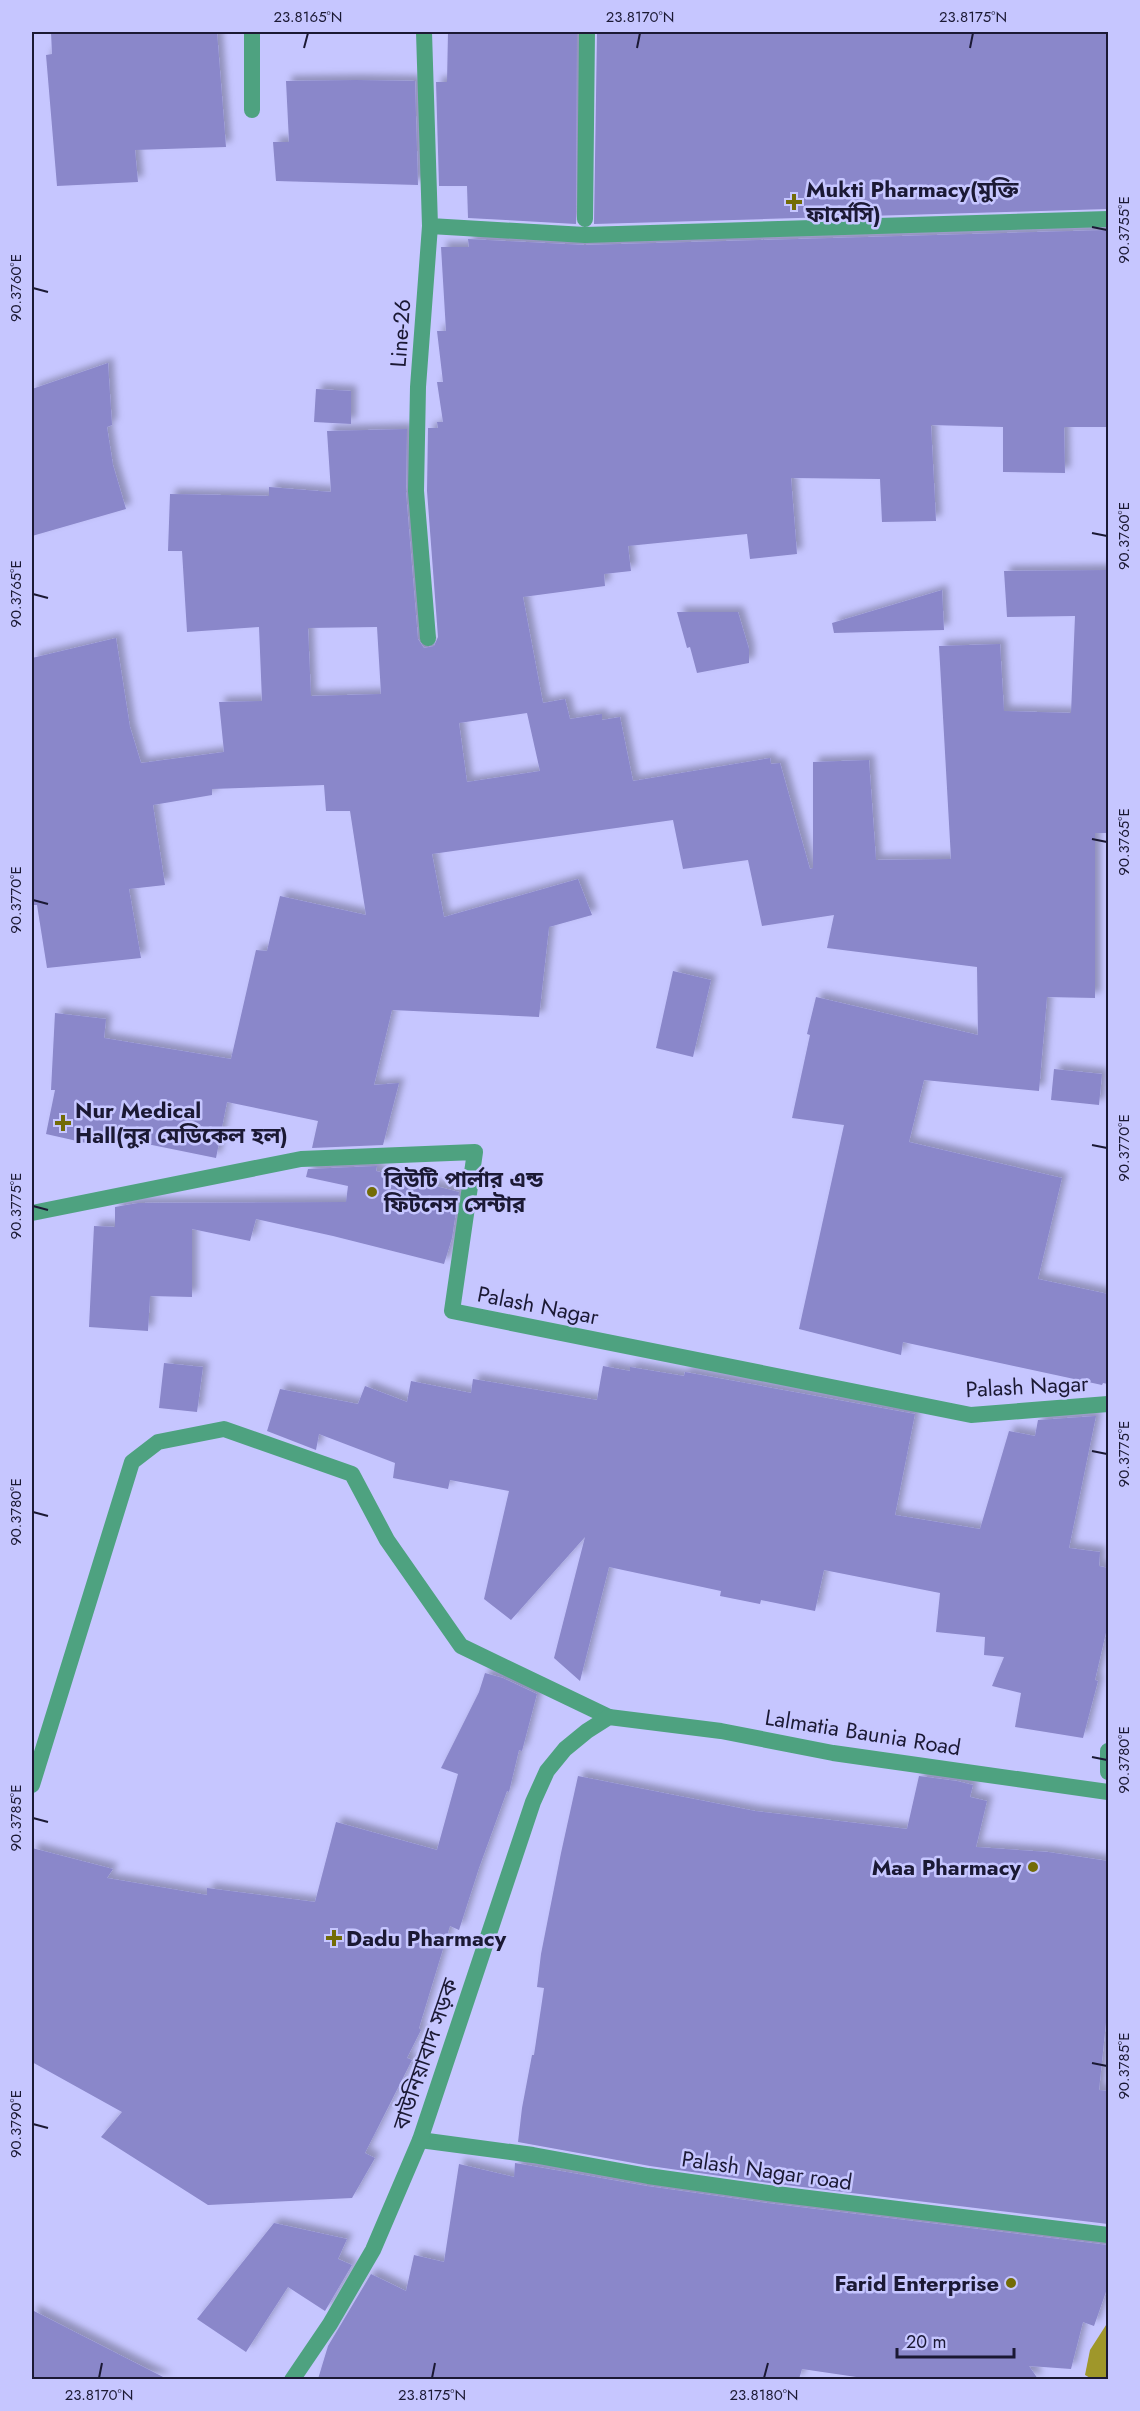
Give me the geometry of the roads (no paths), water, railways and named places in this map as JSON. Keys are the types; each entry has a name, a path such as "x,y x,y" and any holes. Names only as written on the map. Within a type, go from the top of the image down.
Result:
{"street":[{"path":"252,32 252,110"},
{"name":"Line-26","path":"424,32 430,226 418,387 416,491 428,638"},
{"path":"585,219 587,32"},
{"path":"430,226 585,235 1108,219"},
{"name":"Palash Nagar","path":"32,1213 301,1159 475,1152 452,1311 971,1415 1108,1404"},
{"name":"Lalmatia Baunia Road","path":"32,1785 132,1462 158,1442 224,1429 351,1474 387,1540 461,1646 609,1718 711,1730 833,1753 1108,1792"},
{"name":"বাউনিয়াবাদ সড়ক","path":"292,2379 330,2324 373,2250 420,2140 533,1802 547,1771 565,1749 587,1731 609,1718"},
{"path":"1108,1751 1108,1772"},
{"name":"Palash Nagar road","path":"420,2140 533,2155 648,2176 746,2190 1108,2235"}],"place":[{"name":"Mukti Pharmacy(মুক্তি ফার্মেসি)","path":"794,202"},
{"name":"Nur Medical Hall(নুর মেডিকেল হল)","path":"63,1123"},
{"name":"বিউটি পার্লার এন্ড ফিটনেস সেন্টার","path":"372,1192"},
{"name":"Maa Pharmacy","path":"1033,1867"},
{"name":"Dadu Pharmacy","path":"334,1938"},
{"name":"Farid Enterprise","path":"1011,2283"}]}
